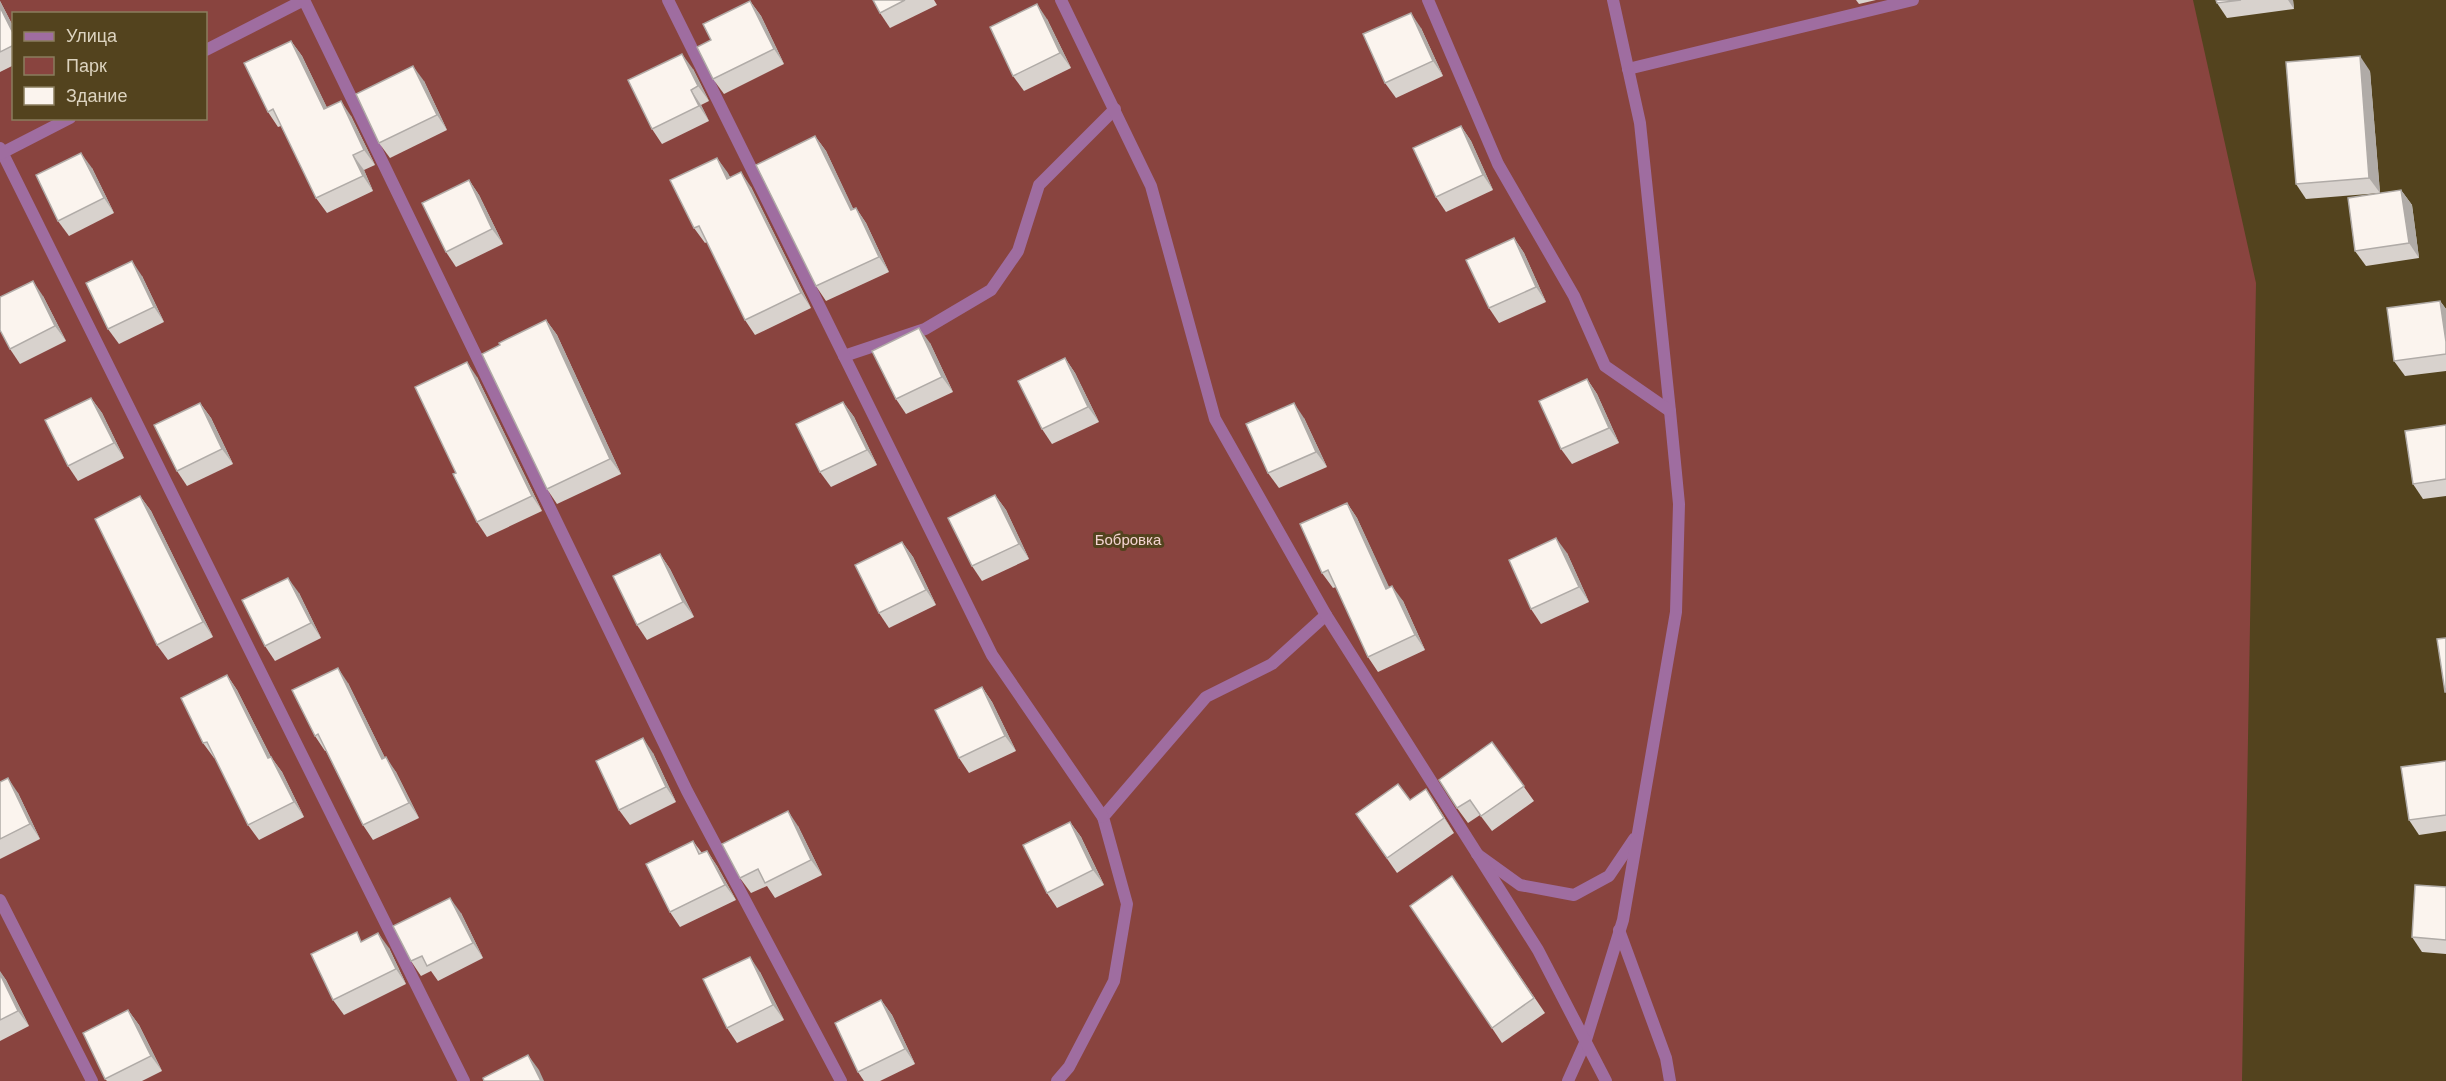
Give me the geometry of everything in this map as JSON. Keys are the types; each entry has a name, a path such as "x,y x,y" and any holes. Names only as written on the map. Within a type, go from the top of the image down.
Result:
{"street":[{"path":"207,49 304,0 687,791 840,1081"},
{"path":"668,0 992,656 1103,817 1127,904 1114,981 1069,1067 1057,1081"},
{"path":"1061,0 1151,186 1215,419 1326,615 1538,950 1606,1081"},
{"path":"1428,0 1498,164 1574,296 1605,366 1670,411"},
{"path":"1568,1081 1585,1043 1620,930 1676,612 1679,504 1670,411 1640,123 1613,0"},
{"path":"1628,69 1913,0"},
{"path":"844,356 925,329 991,290 1018,251 1039,185 1115,109"},
{"path":"66,120 1,152 464,1081"},
{"path":"1103,817 1206,697 1272,664 1326,615"},
{"path":"1476,853 1520,885 1574,895 1609,876 1637,835"},
{"path":"0,900 92,1081"},
{"path":"1620,930 1666,1058 1670,1081"}],"green space":[{"name":"Бобровка","path":"0,0 2193,0 2256,283 2242,1081 0,1081"}],"building":[{"path":"873,0 905,0 880,13"},
{"path":"2216,0 2241,0 2217,3"},
{"path":"750,1 774,49 713,79 697,47 711,40 703,24"},
{"path":"1037,4 1060,53 1013,76 990,27"},
{"path":"0,7 12,31 12,46 0,52"},
{"path":"1411,13 1433,61 1385,83 1363,34"},
{"path":"291,41 324,109 341,101 364,150 353,155 363,176 316,198 273,109 268,112 244,63"},
{"path":"682,54 698,86 691,90 699,106 652,129 628,80"},
{"path":"2360,56 2369,178 2296,184 2286,62"},
{"path":"413,66 437,115 379,143 356,94"},
{"path":"1461,126 1483,175 1436,197 1413,148"},
{"path":"815,136 851,210 856,208 879,257 816,286 756,165"},
{"path":"81,153 104,198 58,221 36,175"},
{"path":"717,158 727,179 741,172 801,293 745,320 699,226 694,228 670,180"},
{"path":"469,180 492,229 446,252 422,203"},
{"path":"2401,190 2409,243 2355,251 2348,198"},
{"path":"1514,238 1536,287 1489,308 1466,260"},
{"path":"132,261 154,307 108,329 86,283"},
{"path":"33,281 55,326 10,349 0,330 0,297"},
{"path":"2440,301 2446,354 2394,361 2387,308"},
{"path":"546,320 610,459 547,489 482,354"},
{"path":"919,328 942,377 896,399 872,351"},
{"path":"1065,358 1088,407 1042,429 1018,381"},
{"path":"467,362 532,496 477,522 415,387"},
{"path":"1587,379 1609,428 1561,449 1539,401"},
{"path":"91,398 114,443 68,466 45,420"},
{"path":"843,402 867,450 820,472 796,424"},
{"path":"200,403 222,449 177,471 154,425"},
{"path":"1294,403 1316,452 1268,473 1246,424"},
{"path":"2446,425 2446,479 2413,484 2405,431"},
{"path":"995,495 1019,544 972,566 948,518"},
{"path":"140,496 203,622 157,645 95,519"},
{"path":"1347,503 1386,589 1392,586 1415,635 1368,657 1328,570 1322,573 1300,524"},
{"path":"1556,538 1579,587 1531,609 1509,560"},
{"path":"902,542 926,590 879,613 855,565"},
{"path":"660,554 683,602 637,625 613,576"},
{"path":"288,578 311,623 265,646 242,600"},
{"path":"2446,638 2446,692 2445,692 2437,639"},
{"path":"338,668 382,759 386,757 409,803 363,825 318,734 315,736 292,690"},
{"path":"227,675 268,758 271,757 294,802 248,825 207,742 203,743 181,698"},
{"path":"982,687 1005,736 959,758 935,710"},
{"path":"643,738 666,787 619,810 596,761"},
{"path":"1492,742 1524,786 1481,816 1470,800 1457,808 1439,780"},
{"path":"2446,761 2446,815 2409,820 2401,767"},
{"path":"8,778 30,824 0,839 0,782"},
{"path":"1398,784 1410,800 1426,789 1444,818 1387,858 1356,814"},
{"path":"788,811 811,860 765,883 758,869 740,878 722,844"},
{"path":"1070,822 1093,870 1047,893 1023,845"},
{"path":"693,841 699,854 707,851 725,885 670,912 646,864"},
{"path":"1452,876 1534,998 1492,1028 1410,906"},
{"path":"2415,885 2446,887 2446,940 2412,937"},
{"path":"450,898 473,943 427,966 422,956 411,961 393,926"},
{"path":"357,932 361,942 378,933 396,969 333,1000 311,954"},
{"path":"750,957 773,1005 727,1028 703,979"},
{"path":"0,974 18,1011 0,1020"},
{"path":"881,1000 905,1049 858,1072 835,1023"},
{"path":"128,1010 151,1056 105,1079 83,1033"},
{"path":"528,1055 541,1081 484,1081 483,1078"}]}
